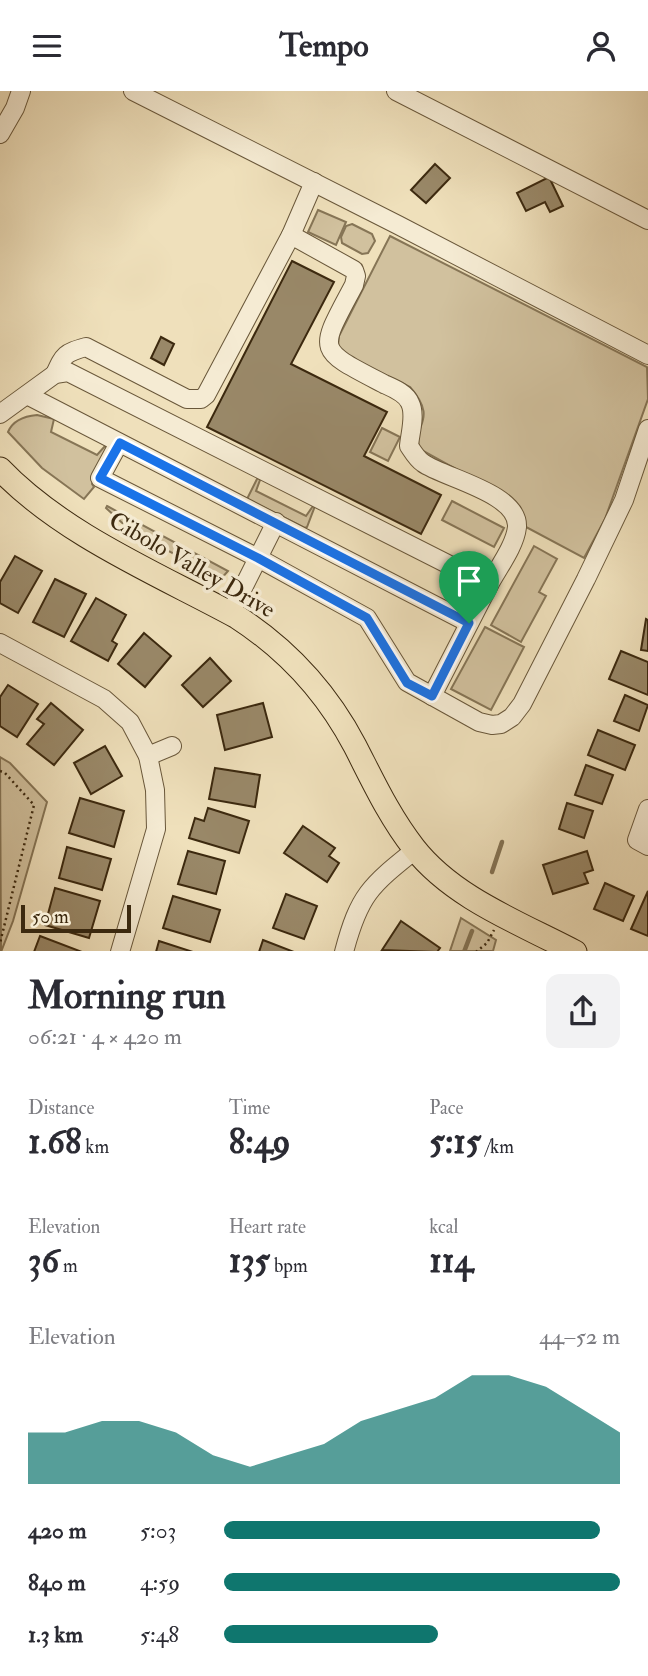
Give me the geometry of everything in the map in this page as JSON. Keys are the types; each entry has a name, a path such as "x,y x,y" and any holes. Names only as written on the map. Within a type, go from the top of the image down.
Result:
{"main road":[{"name":"Cibolo Valley Drive","path":"0,469 30,498 73,528 263,634 289,656 315,685 343,726 388,811 415,850 461,890 575,951"}],"street":[{"path":"0,134 21,91"},
{"path":"133,91 648,355"},
{"path":"396,91 648,220"},
{"path":"55,374 63,356 86,347 187,398 201,399 206,395 291,235 314,182"},
{"path":"291,235 354,270 356,276 328,336 328,349 338,360 400,392 410,402 413,413 409,446 423,463 495,496 513,512 517,524 514,538 432,696"},
{"path":"0,414 55,374 68,372 489,585"},
{"path":"27,395 469,623"},
{"path":"120,443 100,478 258,558 367,618 407,683 479,722 492,725 501,724 512,717 522,704 624,499 648,429"},
{"path":"230,614 276,522"},
{"path":"0,643 104,699 130,722 148,756 156,790 156,829 120,951"},
{"path":"148,756 172,746"},
{"path":"642,843 648,809"},
{"path":"344,951 361,901 384,875 415,850"}],"path":[{"path":"0,771 5,773 34,805 0,943"},
{"path":"476,951 487,943 502,914"}],"shaded area":[{"path":"318,210 346,222 336,245 308,232"},
{"path":"352,224 372,234 375,241 368,253 362,254 342,243 341,237 346,226"},
{"path":"390,236 647,367 648,399 605,519 584,558 526,527 520,507 510,499 420,449 418,434 424,415 423,408 410,387 343,354 338,346 339,336"},
{"path":"37,415 54,419 51,432 97,455 105,446 110,449 92,484 94,487 84,499 42,468 8,432 20,419"},
{"path":"382,428 400,437 388,461 370,452"},
{"path":"259,478 256,491 306,516 315,506 307,527 247,499"},
{"path":"452,501 504,528 494,547 442,520"},
{"path":"107,506 228,571 221,579 131,531 106,508"},
{"path":"534,546 557,559 539,592 546,596 521,642 491,625"},
{"path":"485,627 524,647 491,710 451,689"},
{"path":"0,757 10,763 47,802 13,921 1,951"},
{"path":"461,918 496,940 493,951 450,951"}],"building":[{"path":"435,164 450,178 426,203 411,190"},
{"path":"549,177 563,206 550,212 545,202 526,211 517,193"},
{"path":"292,261 334,282 291,364 387,412 364,456 441,495 421,534 207,427"},
{"path":"161,337 174,344 164,365 151,358"},
{"path":"15,556 42,571 18,613 0,603 0,582"},
{"path":"55,579 86,594 64,637 33,622"},
{"path":"96,598 126,615 112,641 117,644 108,661 71,641"},
{"path":"646,619 648,620 648,651 641,650"},
{"path":"144,633 171,656 145,687 118,664"},
{"path":"621,651 648,662 648,695 609,679"},
{"path":"210,658 231,681 203,707 182,685"},
{"path":"8,685 38,704 17,737 0,726 0,697"},
{"path":"625,695 648,705 639,731 614,721"},
{"path":"51,703 83,730 54,765 27,744 44,724 37,719"},
{"path":"263,703 272,737 225,750 217,715"},
{"path":"598,730 635,745 625,770 588,755"},
{"path":"105,746 122,776 91,794 74,763"},
{"path":"586,765 613,775 602,804 575,795"},
{"path":"215,768 260,775 255,807 209,799"},
{"path":"80,798 124,811 114,847 69,833"},
{"path":"567,803 593,811 584,838 559,829"},
{"path":"208,808 249,821 239,853 189,838 195,818 204,821"},
{"path":"303,826 335,848 329,856 339,863 327,882 284,853"},
{"path":"67,847 111,859 102,890 59,878"},
{"path":"188,851 225,861 216,894 178,884"},
{"path":"587,851 593,870 584,873 588,883 553,894 543,865"},
{"path":"605,883 634,896 623,921 594,909"},
{"path":"55,888 100,901 89,938 45,925"},
{"path":"648,891 648,936 631,929"},
{"path":"286,894 317,906 304,939 273,928"},
{"path":"173,896 220,910 210,942 163,928"},
{"path":"401,921 440,948 438,951 382,950"},
{"path":"40,936 79,951 34,951"},
{"path":"263,940 291,951 259,951"},
{"path":"159,941 190,951 156,951"}],"waterway":[{"path":"492,872 502,842"},
{"path":"464,951 472,931"}],"route":[{"path":"120,443 469,623 432,696 407,683 367,618 258,558 100,478 120,443"}]}
